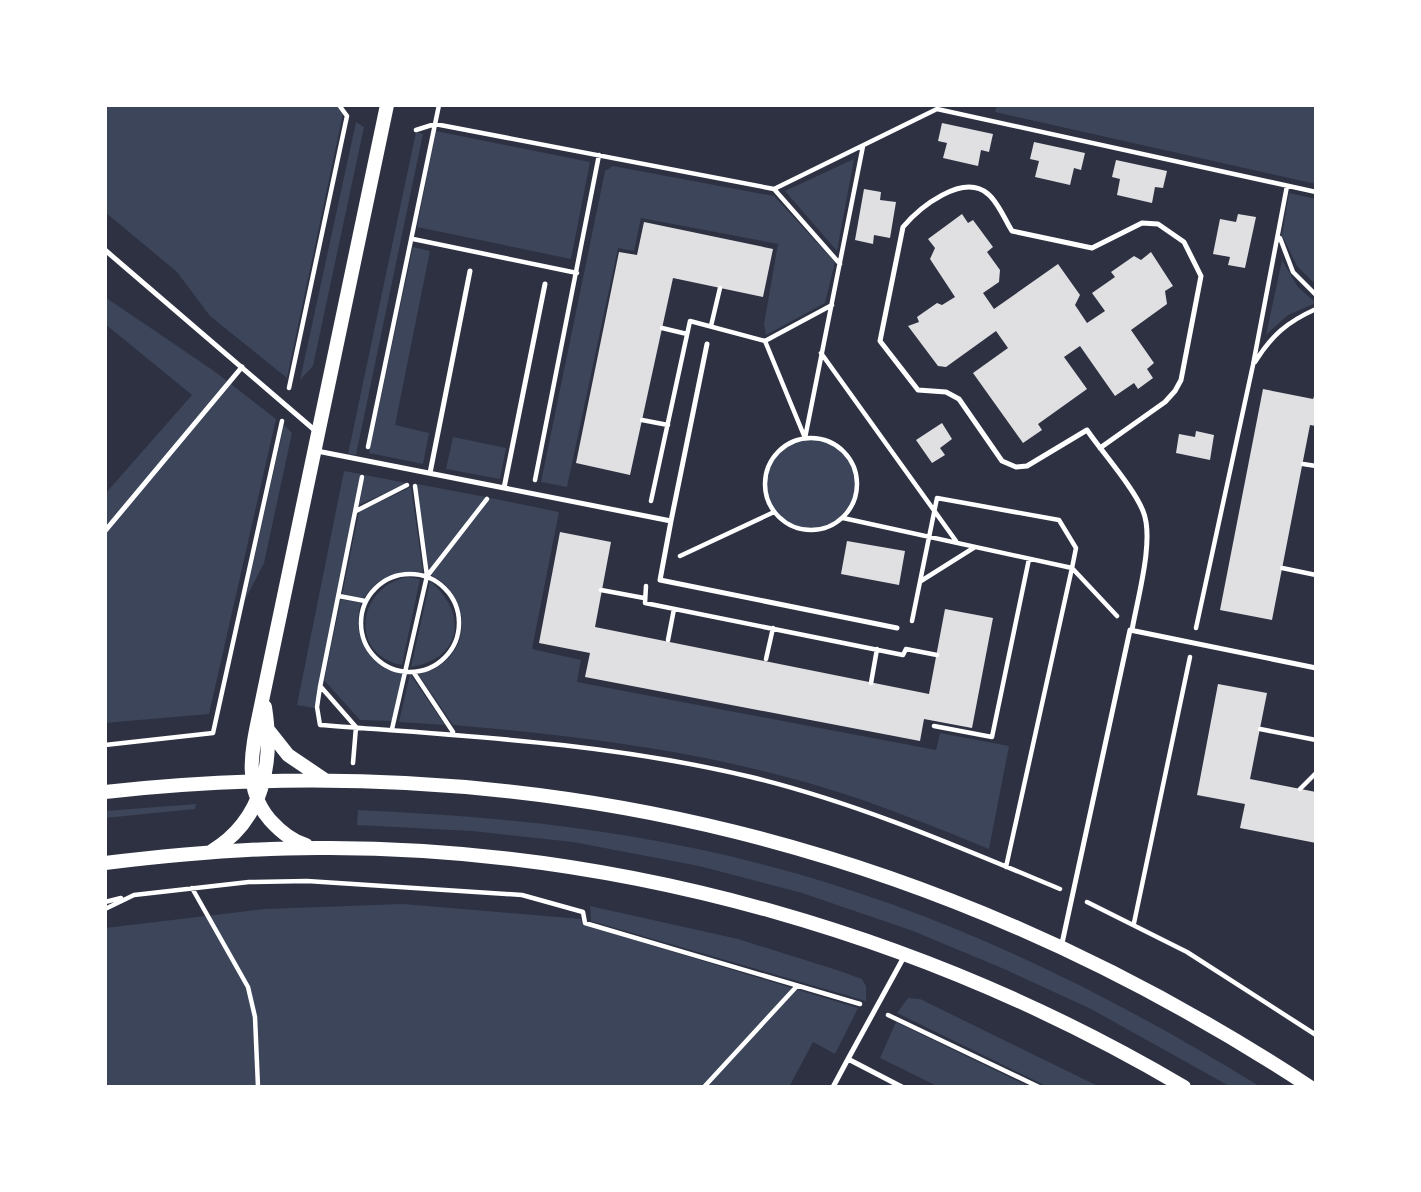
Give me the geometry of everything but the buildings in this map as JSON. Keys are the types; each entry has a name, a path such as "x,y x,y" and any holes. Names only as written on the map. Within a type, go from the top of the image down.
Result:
{"main road":[{"path":"210,852 232,839 257,805 263,696 387,105"},
{"path":"257,780 269,730 263,696"},
{"path":"269,730 288,755 327,781"},
{"path":"105,792 257,780 352,782 578,800 735,829 875,871 1060,948 1173,1004 1310,1087"},
{"path":"257,805 291,839 317,848"},
{"path":"105,863 210,852 317,848 449,854 608,875 737,901 905,955 1085,1034 1184,1087"}],"lane":[{"path":"1060,948 1131,630 1147,528 1143,510 1087,430 1027,466 1016,467 1002,461 959,400 946,392 918,390 880,341 903,227 955,188 966,186 988,194 1012,231 1091,248 1142,223 1158,224 1184,242 1194,258 1201,276 1181,380 1165,402 1100,448"},
{"path":"105,250 318,433"},
{"path":"430,473 470,271"},
{"path":"504,488 545,284"},
{"path":"707,344 660,580 897,628"},
{"path":"105,531 242,367"},
{"path":"314,451 671,521"},
{"path":"1131,630 1316,668"},
{"path":"833,1087 905,955"},
{"path":"848,1059 902,1087"}],"path":[{"path":"105,745 213,733 347,116 339,105"},
{"path":"439,105 320,687 317,707 320,724 454,733 621,751 753,777 881,817 1073,895 1134,923 1236,981 1316,1035"},
{"path":"416,130 435,124 774,189 937,109 1316,192"},
{"path":"804,438 863,146"},
{"path":"534,486 599,155"},
{"path":"1134,923 1253,365 1287,186"},
{"path":"774,189 840,264"},
{"path":"1279,234 1293,272 1316,295"},
{"path":"413,239 577,273"},
{"path":"711,326 719,288"},
{"path":"649,508 690,321 765,341 832,305"},
{"path":"1253,365 1270,338 1291,320 1316,309"},
{"path":"662,328 687,334"},
{"path":"765,341 804,438"},
{"path":"821,353 957,542"},
{"path":"642,420 668,425"},
{"path":"804,438 833,443 851,460 856,471 857,493 852,507 831,526 803,530 790,526 774,512 765,491 769,467 779,451 804,438"},
{"path":"1303,464 1316,466"},
{"path":"356,510 414,482 427,576 392,729"},
{"path":"427,576 489,496"},
{"path":"911,626 937,498 1059,520 1076,548 1006,867"},
{"path":"664,563 774,512"},
{"path":"843,517 1072,568 1131,630"},
{"path":"921,580 975,546"},
{"path":"934,726 992,737 1029,559"},
{"path":"1282,568 1316,575"},
{"path":"398,575 427,576 442,584 453,597 459,613 460,629 454,646 443,659 430,668 414,673 406,672 377,660 367,648 360,618 365,601 384,580 398,575"},
{"path":"601,590 674,609 903,655 909,638"},
{"path":"339,596 365,601"},
{"path":"668,640 674,609"},
{"path":"766,660 773,628"},
{"path":"871,683 877,649"},
{"path":"906,649 937,655"},
{"path":"414,673 454,733"},
{"path":"320,687 356,727 352,782"},
{"path":"1259,729 1316,740"},
{"path":"1300,789 1316,773"},
{"path":"105,902 192,888 320,881 522,895 583,912 585,923 875,1009 1039,1087"},
{"path":"192,888 248,987 255,1017 258,1087"},
{"path":"105,909 128,897"},
{"path":"704,1087 797,986"}],"shaded area":[{"path":"105,105 339,105 344,109 287,378 210,316 177,272 105,212"},
{"path":"997,105 1316,105 1316,184 995,112"},
{"path":"356,122 364,127 313,366 300,380"},
{"path":"436,131 590,162 571,259 417,227"},
{"path":"416,132 423,134 356,455 348,454"},
{"path":"854,159 837,251 785,191"},
{"path":"613,166 774,196 835,262 825,303 766,335 764,324 778,244 641,218 634,251 618,248 567,487 541,482 605,171"},
{"path":"1289,193 1316,199 1316,285 1297,266 1282,235"},
{"path":"413,247 430,251 395,425 429,433 423,464 369,453"},
{"path":"1282,260 1298,287 1316,303 1288,315 1266,335"},
{"path":"105,297 214,371 276,419 209,714 105,723 105,494 192,395 105,324"},
{"path":"284,425 292,433 264,563 245,600"},
{"path":"453,437 506,448 500,479 446,469"},
{"path":"811,438 837,446 849,458 857,484 849,510 837,522 811,530 785,522 773,510 765,484 773,458 785,446"},
{"path":"344,471 361,474 314,708 297,705"},
{"path":"365,475 407,483 359,505"},
{"path":"417,484 486,497 429,571"},
{"path":"411,487 423,572 388,576 375,585 363,599 342,595 359,512"},
{"path":"491,498 559,512 532,649 581,660 577,682 936,750 940,733 1009,746 989,849 846,795 734,764 594,740 453,725 418,674 436,668 449,658 458,645 462,630 456,599 446,586 431,575"},
{"path":"408,577 420,579 402,665 385,659 373,648 367,635 366,621 369,606 378,593 391,583"},
{"path":"430,581 450,607 454,633 450,644 441,654 428,662 411,667"},
{"path":"341,599 361,603 361,639 372,657 391,670 403,674 392,721 360,720 324,680"},
{"path":"410,674 445,725 399,722"},
{"path":"196,804 195,809 105,818 105,811"},
{"path":"358,810 510,820 611,833 711,852 827,883 892,904 1019,956 1142,1018 1261,1087 1231,1087 1091,1009 1004,969 913,931 802,893 699,866 573,842 472,831 357,825"},
{"path":"403,904 581,919 582,924 858,1008 835,1054 813,1042 789,1087 105,1087 105,928 265,909"},
{"path":"590,906 738,939 837,970 862,979 866,986 866,1001 591,921"},
{"path":"908,998 920,999 1100,1087 1048,1087 897,1013"},
{"path":"896,1022 1030,1087 939,1087 880,1058"}]}
